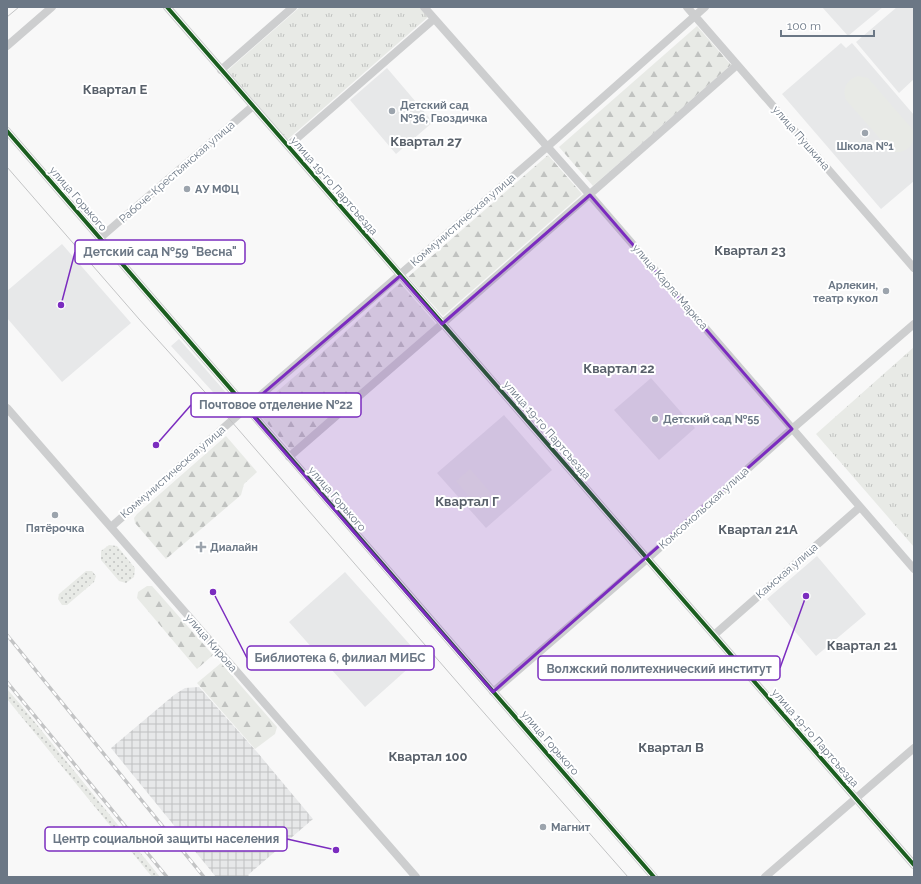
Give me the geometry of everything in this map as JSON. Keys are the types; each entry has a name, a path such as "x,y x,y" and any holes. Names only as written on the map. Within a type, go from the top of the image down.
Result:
{"street":[{"path":"7,46 52,7"},
{"name":"улица 19-го Партсъезда","path":"167,7 914,865"},
{"path":"221,70 293,7"},
{"name":"улица Карла Маркса","path":"424,7 590,195 914,568"},
{"name":"улица Пушкина","path":"687,7 914,268"},
{"name":"Коммунистическая улица","path":"111,527 246,408 400,276 705,7"},
{"path":"288,146 434,19"},
{"path":"289,457 737,65"},
{"name":"Рабоче-Крестьянская улица","path":"100,238 253,106"},
{"name":"улица Горького","path":"7,132 654,877"},
{"name":"Комсомольская улица","path":"493,692 647,559 792,429 914,324"},
{"name":"улица Кирова","path":"7,408 416,877"},
{"name":"Камская улица","path":"714,635 860,507"},
{"path":"765,877 914,748"}],"highlighted area":[{"path":"590,195 792,429 493,692 246,408 400,276 442,324"}],"shaded area":[{"path":"822,7 883,7 848,36"},
{"path":"897,7 914,7 914,79 899,93 856,42"},
{"name":"Школа №1","path":"841,43 846,48 852,43 914,115 914,181 881,209 782,94"},
{"name":"Детский сад №36, Гвоздичка","path":"387,68 433,122 396,154 350,100"},
{"path":"62,244 131,323 62,382 7,318 7,291"},
{"path":"179,339 229,396 222,402 171,346"},
{"name":"Детский сад №55","path":"651,378 695,428 659,460 614,410"},
{"path":"504,415 552,470 486,528 437,473"},
{"path":"817,556 866,614 816,656 767,599"},
{"path":"345,572 421,657 365,707 289,622"},
{"path":"199,687 257,752 313,819 248,875 250,877 216,877 111,748 174,695 185,688"}],"green space":[{"path":"300,7 419,7 428,17 287,140 227,71"},
{"path":"697,26 731,65 593,186 559,147"},
{"path":"858,76 868,78 913,130 913,140 909,148 901,152 891,151 846,100 844,92 846,85 850,80"},
{"path":"548,155 582,194 443,316 408,277"},
{"path":"400,283 436,324 292,451 255,410"},
{"path":"914,347 914,547 816,434"},
{"path":"226,436 257,472 244,484 241,495 166,559 135,523 134,518"},
{"path":"470,469 495,498 481,510 456,481"},
{"path":"109,545 117,546 135,568 134,577 126,583 119,581 101,560 101,551"},
{"path":"86,571 92,571 96,576 94,582 67,605 62,605 58,599 59,594"},
{"path":"147,586 152,586 213,655 197,669 137,598 138,592"},
{"path":"221,663 277,727 275,734 255,749 197,683"},
{"path":"7,689 160,877 152,877 7,699"}],"tram line":[{"path":"7,17 19,7"},
{"path":"7,167 139,319 231,421 628,877"}],"railway":[{"path":"7,635 204,877"},
{"path":"7,682 167,877"}],"cycle path":[{"path":"167,7 914,865"},
{"path":"7,131 654,877"}],"place":[{"name":"Детский сад №36, Гвоздичка","path":"392,111"},
{"name":"Школа №1","path":"865,133"},
{"name":"АУ МФЦ","path":"187,189"},
{"name":"Арлекин, театр кукол","path":"886,291"},
{"name":"Детский сад №59 \"Весна\"","path":"61,305"},
{"name":"Детский сад №55","path":"655,419"},
{"name":"Почтовое отделение №22","path":"156,445"},
{"name":"Пятёрочка","path":"55,515"},
{"name":"Диалайн","path":"201,547"},
{"name":"Библиотека 6, филиал МИБС","path":"213,592"},
{"name":"Волжский политехнический институт","path":"806,596"},
{"name":"Магнит","path":"543,827"},
{"name":"Центр социальной защиты населения","path":"336,850"}],"district":[{"name":"Квартал Е","path":"115,89"},
{"name":"Квартал 27","path":"426,141"},
{"name":"Квартал 23","path":"750,250"},
{"name":"Квартал 22","path":"619,368"},
{"name":"Квартал Г","path":"467,501"},
{"name":"Квартал 21А","path":"758,529"},
{"name":"Квартал 21","path":"862,645"},
{"name":"Квартал В","path":"671,747"},
{"name":"Квартал 100","path":"428,756"}]}
